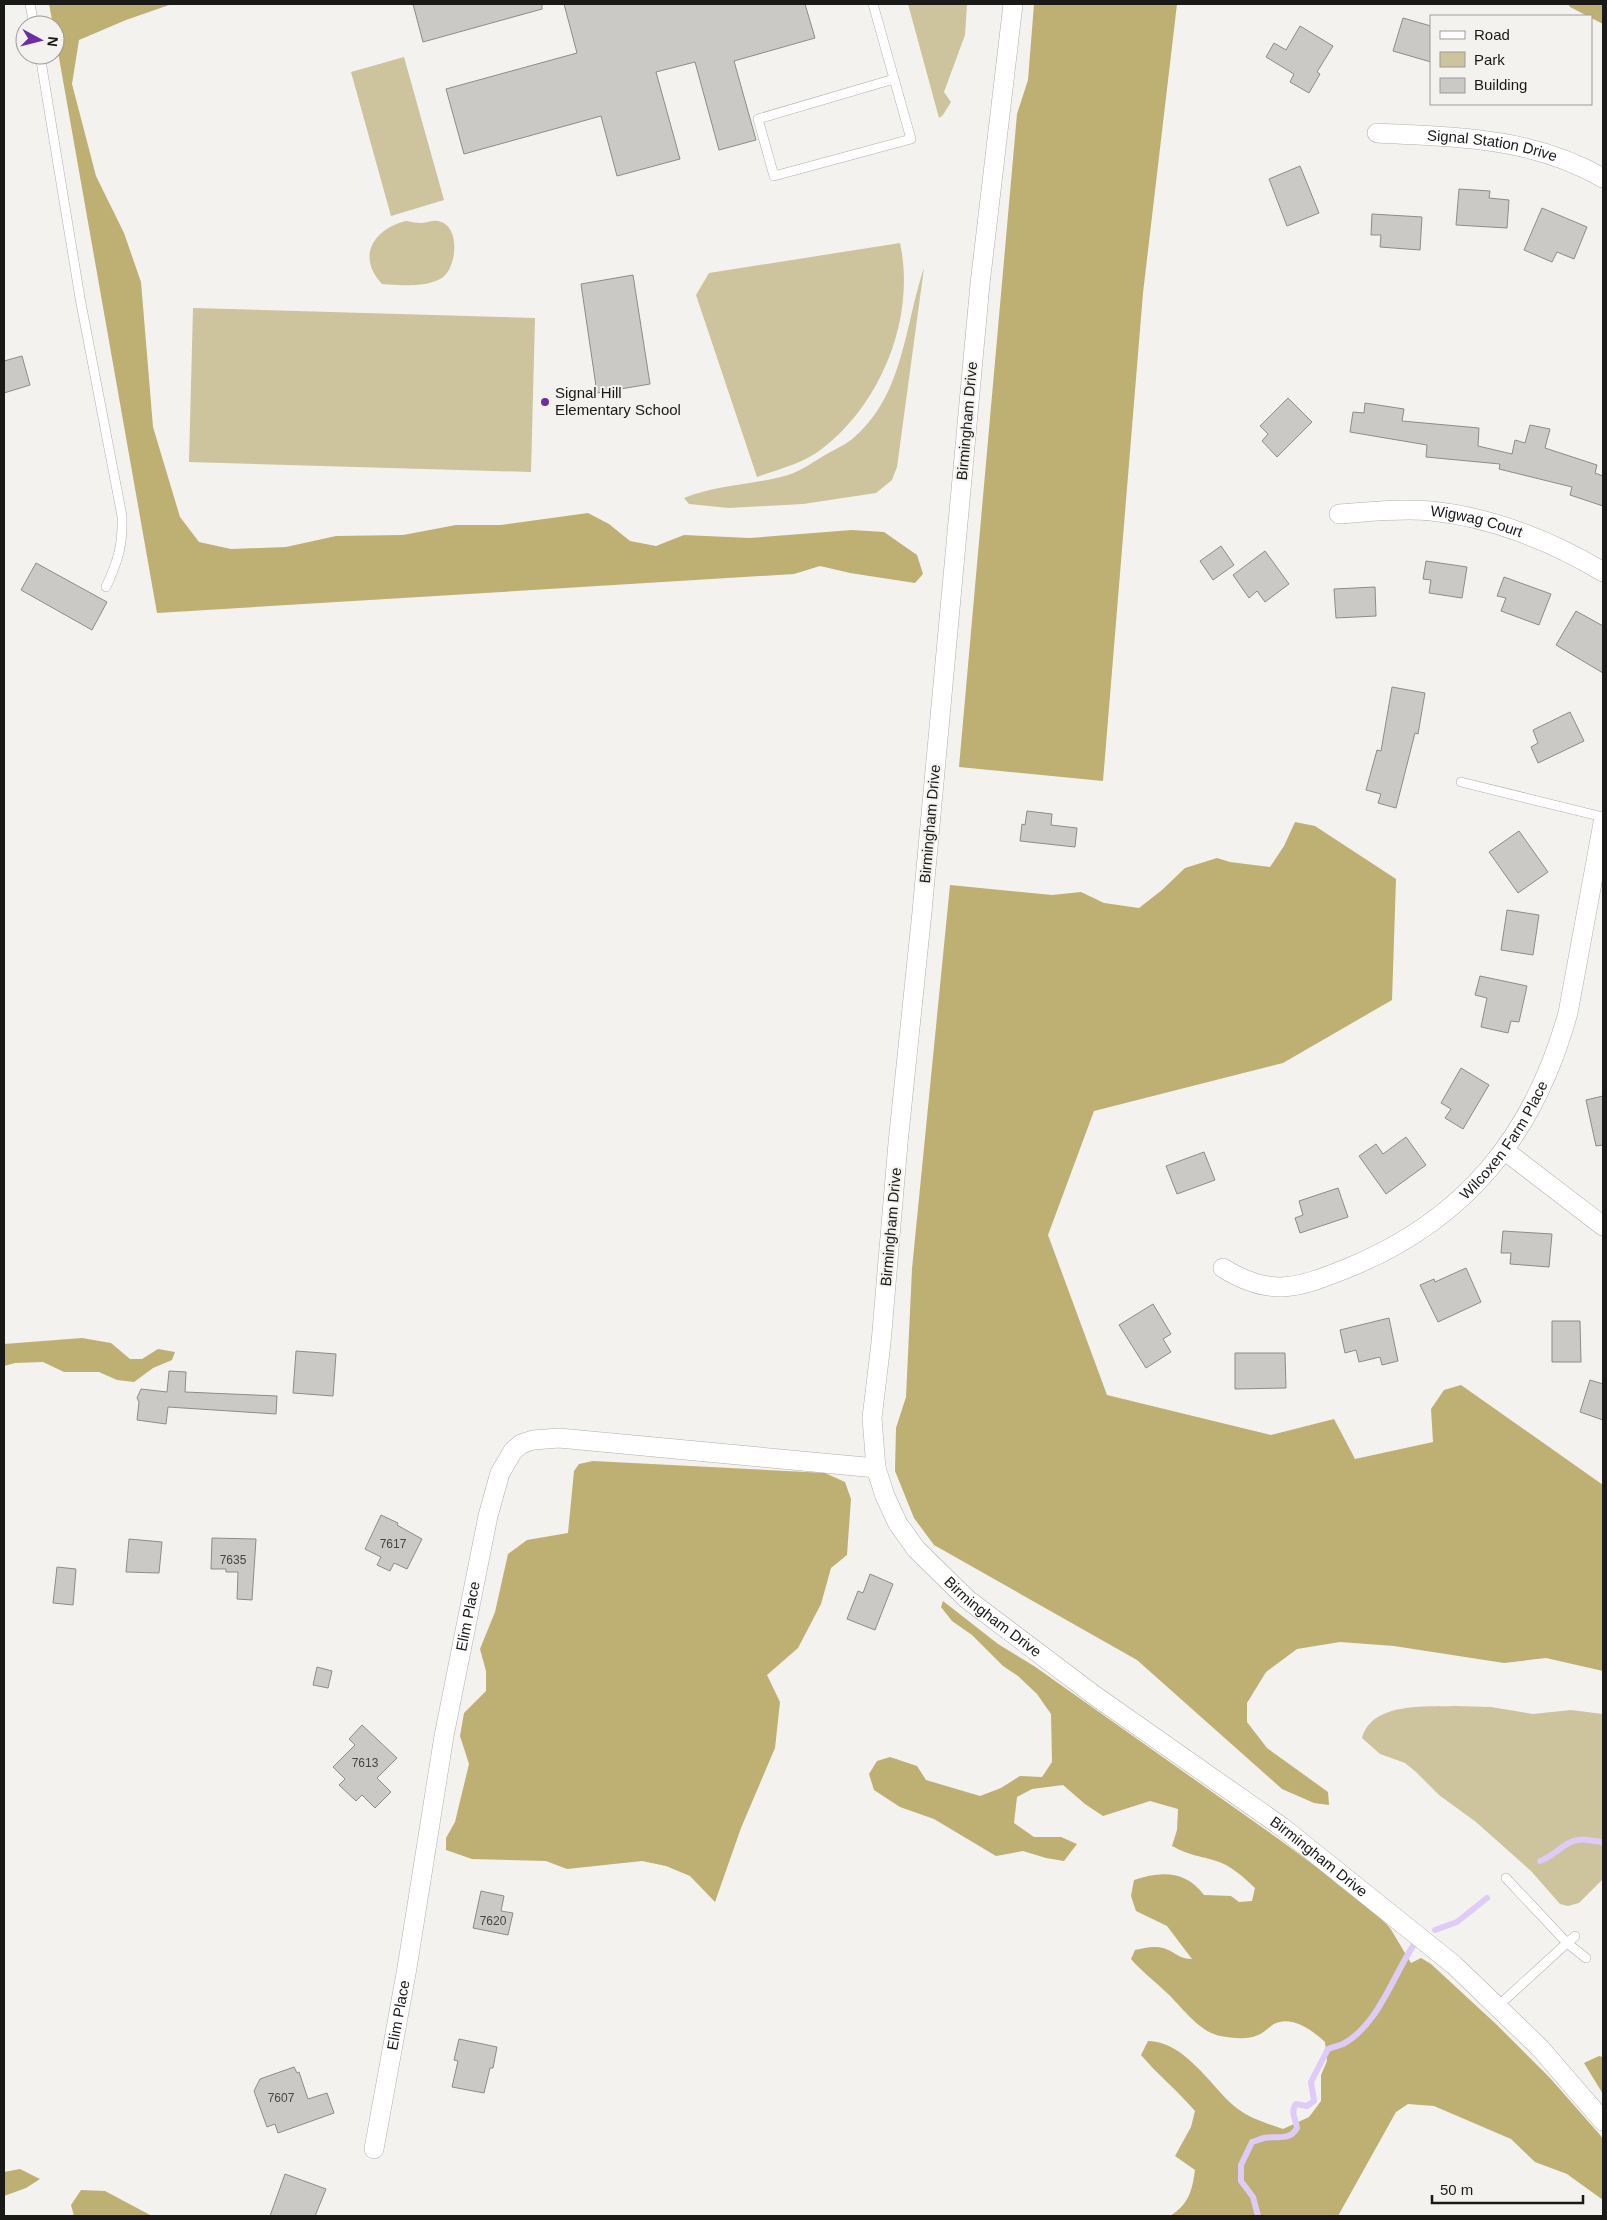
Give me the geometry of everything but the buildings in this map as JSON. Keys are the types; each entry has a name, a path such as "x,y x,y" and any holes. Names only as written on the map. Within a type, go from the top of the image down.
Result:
{"street":[{"name":"Birmingham Drive","path":"1013,4 980,284 922,912 898,1143 881,1343 872,1418 876,1468 885,1496 898,1524 916,1549 967,1599 1094,1695 1282,1827 1454,1965 1540,2048 1603,2121"},
{"name":"Signal Station Drive","path":"1377,133 1480,138 1518,145 1556,156 1603,178"},
{"name":"Wigwag Court","path":"1339,514 1388,510 1431,511 1469,518 1515,531 1576,555 1603,572"},
{"name":"Wilcoxen Farm Place","path":"1223,1268 1242,1280 1264,1286 1289,1288 1314,1282 1360,1263 1407,1240 1444,1214 1481,1178 1522,1126 1538,1097 1560,1043 1568,1013 1603,823"},
{"path":"1504,1150 1603,1226"},
{"name":"Elim Place","path":"374,2149 407,1968 444,1736 488,1516 500,1473 509,1456 521,1444 533,1440 559,1438 876,1468"}],"lane":[{"path":"872,4 894,79 911,139 774,176 758,119 894,79"},
{"path":"42,65 80,298 122,516 122,539 118,562 106,587"},
{"path":"1461,782 1603,817"},
{"path":"1506,1878 1567,1943 1586,1958"},
{"path":"1498,2006 1575,1936"}],"green space":[{"path":"908,4 967,4 965,35 944,92 951,102 939,118"},
{"path":"404,57 444,200 391,216 351,72"},
{"path":"406,221 422,223 438,221 446,224 454,239 453,258 450,267 440,279 426,284 382,284 374,274 370,263 372,245 385,230"},
{"path":"900,243 904,271 903,299 898,328 890,356 878,382 862,407 844,429 823,448 800,462 757,477 696,295 709,273"},
{"path":"924,268 897,467 892,480 876,493 803,504 729,508 689,504 684,498 709,490 775,478 798,471 851,440 869,423 882,403 900,360"},
{"path":"193,308 535,318 531,472 189,462"},
{"path":"1415,1707 1491,1707 1533,1714 1571,1710 1603,1714 1603,1879 1579,1903 1568,1906 1560,1904 1531,1871 1476,1822 1439,1795 1405,1763 1380,1754 1362,1738 1368,1726 1388,1712"}],"shaded area":[{"path":"49,4 172,4 126,20 79,40 72,84 96,176 124,233 141,282 153,427 180,517 199,542 231,549 286,547 336,536 403,535 456,525 501,525 588,513 609,524 630,541 656,546 684,535 750,538 852,530 884,532 917,555 923,574 915,583 850,573 820,566 794,574 157,613 60,65 65,65 65,15 51,15"},
{"path":"1034,4 1177,4 1143,293 1103,781 959,767 1017,114 1028,80"},
{"path":"1568,4 1603,4 1603,24 1592,18 1592,15 1586,15"},
{"path":"1295,822 1315,826 1396,879 1392,1000 1283,1063 1094,1111 1048,1235 1107,1395 1271,1435 1334,1419 1355,1459 1433,1442 1431,1409 1444,1390 1461,1385 1603,1485 1603,1671 1546,1658 1504,1663 1394,1646 1340,1642 1297,1649 1266,1672 1247,1703 1247,1722 1267,1748 1328,1792 1329,1805 1314,1803 1282,1789 1137,1660 934,1545 914,1518 895,1471 896,1428 906,1397 912,1269 950,885 1052,895 1081,892 1104,903 1139,908 1162,890 1185,868 1217,858 1230,862 1270,867 1284,846"},
{"path":"82,1338 111,1343 130,1359 142,1359 158,1349 175,1352 172,1360 153,1368 134,1382 117,1380 99,1372 64,1372 43,1362 15,1363 4,1366 4,1344"},
{"path":"593,1461 825,1473 845,1482 851,1499 847,1555 831,1568 821,1604 798,1648 767,1675 780,1702 775,1748 741,1828 715,1902 690,1876 666,1866 642,1861 567,1869 546,1861 472,1859 446,1850 446,1838 455,1822 469,1764 460,1736 464,1713 486,1691 486,1671 480,1649 495,1612 508,1554 527,1540 568,1533 574,1471 579,1464"},
{"path":"943,1601 998,1644 1034,1666 1280,1840 1369,1906 1390,1928 1411,1963 1421,1958 1431,1964 1497,2025 1550,2078 1601,2136 1603,2140 1603,2200 1567,2174 1535,2162 1511,2139 1434,2106 1408,2104 1396,2112 1338,2216 1170,2216 1182,2207 1192,2184 1195,2170 1175,2156 1191,2127 1195,2111 1141,2055 1148,2041 1161,2043 1185,2056 1234,2106 1245,2114 1283,2129 1309,2117 1321,2101 1321,2075 1327,2061 1325,2042 1308,2029 1288,2021 1274,2024 1260,2034 1249,2038 1220,2036 1212,2033 1191,2018 1131,1959 1135,1950 1154,1947 1166,1949 1181,1957 1192,1959 1167,1926 1136,1911 1131,1896 1134,1880 1153,1875 1172,1875 1189,1881 1204,1895 1231,1896 1239,1902 1252,1901 1255,1888 1231,1868 1172,1846 1177,1830 1178,1809 1150,1801 1103,1816 1085,1804 1063,1785 1032,1789 1017,1797 1014,1823 1034,1837 1061,1837 1077,1844 1064,1861 1023,1851 996,1856 934,1819 900,1807 874,1790 869,1774 877,1761 890,1757 917,1766 926,1780 980,1796 1001,1788 1020,1776 1042,1777 1052,1762 1051,1714 1037,1694 1018,1676 1003,1666 972,1635 952,1621 941,1607"},
{"path":"1599,2056 1603,2057 1603,2094 1584,2063"},
{"path":"20,2169 40,2179 26,2188 4,2196 4,2172"},
{"path":"81,2190 105,2191 152,2216 74,2216 71,2205"}],"waterway":[{"path":"1540,1861 1574,1841 1588,1840 1603,1843"},
{"path":"1435,1930 1457,1922 1487,1898"},
{"path":"1258,2216 1253,2197 1241,2181 1241,2165 1252,2142 1269,2137 1286,2137 1294,2132 1297,2128 1293,2113 1294,2107 1296,2104 1307,2106 1314,2101 1311,2082 1328,2049 1343,2044 1366,2025 1383,2000 1413,1946"}],"place":[{"name":"Signal Hill Elementary School","path":"545,402"}]}
